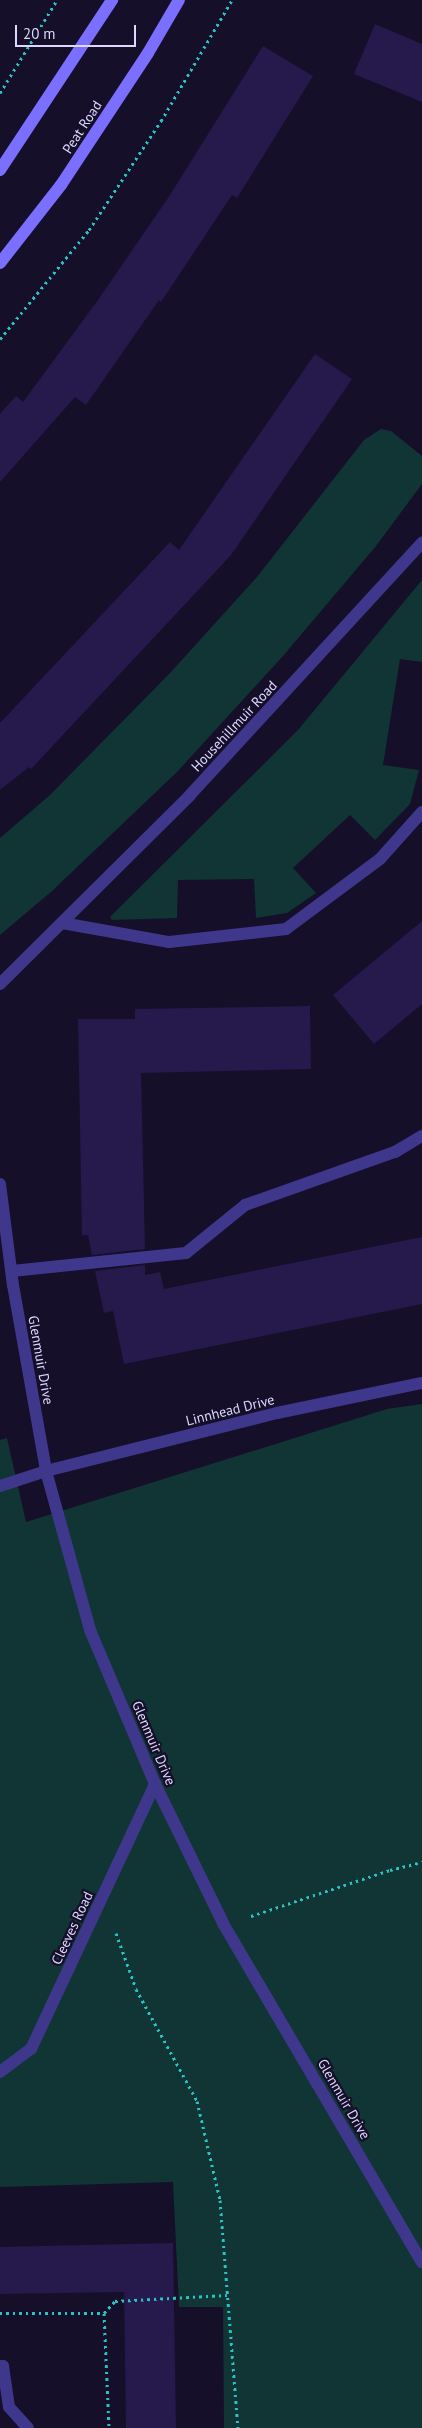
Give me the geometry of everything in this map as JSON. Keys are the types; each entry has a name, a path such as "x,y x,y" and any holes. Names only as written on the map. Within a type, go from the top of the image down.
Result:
{"street":[{"path":"0,170 112,0"},
{"name":"Peat Road","path":"0,263 61,185 148,53 179,0"},
{"name":"Househillmuir Road","path":"0,984 190,795 422,543"},
{"path":"62,923 169,942 286,929 380,859 420,817"},
{"path":"12,1271 186,1253 245,1205 395,1152 422,1136"},
{"name":"Glenmuir Drive","path":"0,1184 12,1271 46,1471 90,1630 155,1784 224,1926 422,2262"},
{"name":"Linnhead Drive","path":"0,1486 46,1471 277,1413 422,1383"},
{"name":"Cleeves Road","path":"0,2072 31,2049 155,1784"},
{"path":"2,2366 9,2406 28,2428"}],"path":[{"path":"0,93 57,0"},
{"path":"0,339 89,230 161,120 232,0"},
{"path":"224,1926 390,1870 422,1862"},
{"path":"103,1897 136,1990 197,2101 220,2200 238,2428"},
{"path":"109,2428 104,2313 115,2301 227,2295"},
{"path":"0,2312 104,2313"}],"green space":[{"path":"381,429 391,431 422,456 422,484 376,546 283,656 177,772 52,891 0,935 0,838 50,795 171,672 257,577 364,440"},
{"path":"422,580 422,662 400,659 383,765 419,770 410,804 375,840 350,815 293,868 316,893 287,913 256,918 254,879 178,880 177,918 112,920 110,917 298,730"},
{"path":"422,1404 422,2428 224,2428 223,2307 179,2307 173,2182 0,2187 0,1440 7,1438 26,1522 387,1409"}],"building":[{"path":"375,24 422,44 422,102 354,74"},
{"path":"263,46 313,76 237,198 232,195 161,302 159,300 86,405 75,397 0,482 0,414 16,396 23,402 98,300 170,195"},
{"path":"315,354 352,379 231,555 31,769 29,767 0,790 0,723 170,542 179,550"},
{"path":"422,921 422,1004 374,1044 333,995"},
{"path":"310,1006 311,1069 141,1073 145,1249 92,1255 88,1235 82,1235 78,1019 135,1019 135,1009"},
{"path":"422,1237 422,1304 124,1364 113,1311 104,1313 95,1271 145,1265 145,1275 160,1272 164,1289"},
{"path":"173,2243 176,2428 126,2428 124,2292 0,2294 0,2247"}]}
